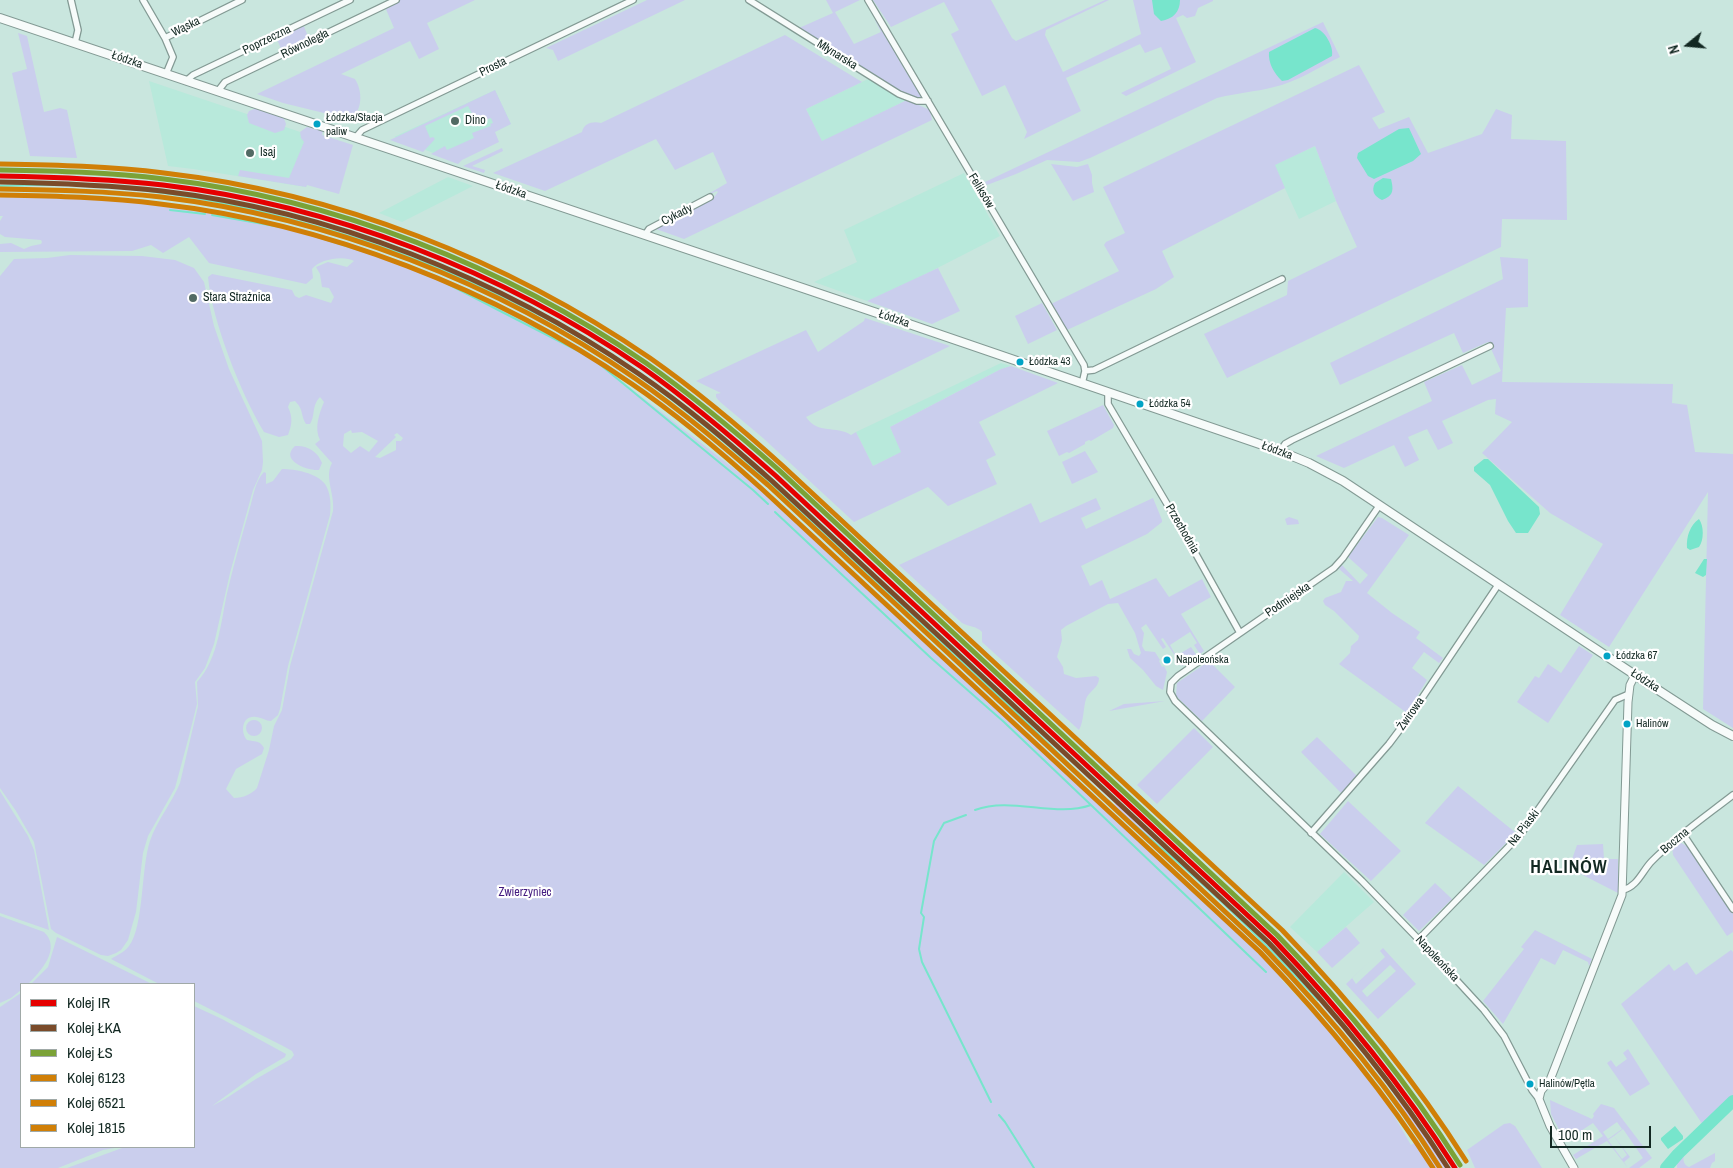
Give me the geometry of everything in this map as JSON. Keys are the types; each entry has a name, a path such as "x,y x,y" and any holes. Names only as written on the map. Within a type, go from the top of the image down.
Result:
{"main road":[{"name":"Łódzka","path":"0,18 1280,451 1326,472 1712,725 1733,736"}],"street":[{"path":"71,0 78,30 75,43"},
{"path":"143,0 165,38"},
{"name":"Wąska","path":"166,74 173,58 165,38 242,0"},
{"name":"Poprzeczna","path":"186,81 193,75 350,0"},
{"name":"Równoległa","path":"218,91 225,82 396,0"},
{"name":"Prosta","path":"356,137 362,130 633,0"},
{"name":"Młynarska","path":"749,0 899,94 917,101 928,101"},
{"name":"Feliksów","path":"868,0 1084,365 1085,371"},
{"name":"Cykady","path":"645,235 648,230 710,197"},
{"path":"1082,384 1085,371 1094,370 1282,279"},
{"path":"1280,451 1285,444 1292,440 1490,346"},
{"name":"Przechodnia","path":"1108,393 1108,404 1183,531 1240,633"},
{"name":"Podmiejska","path":"1178,676 1334,568 1379,506"},
{"name":"Żwirowa","path":"1311,833 1389,744 1498,585"},
{"path":"1539,1098 1542,1089 1550,1080 1614,920 1623,890 1629,698 1630,684 1635,674"},
{"name":"Napoleońska","path":"1178,676 1173,680 1170,688 1170,694 1175,701 1362,881 1419,939 1494,1022 1512,1049 1534,1094 1539,1098 1550,1126 1574,1168"},
{"name":"Na Piaski","path":"1419,939 1521,834 1612,704 1629,698"},
{"name":"Boczna","path":"1623,890 1633,886 1652,861 1733,795"},
{"path":"1683,834 1733,909"},
{"path":"1530,1084 1542,1089"}],"shaded area":[{"path":"1152,0 1180,0 1180,4 1175,14 1169,19 1161,21 1154,14"},
{"path":"1315,28 1319,29 1328,39 1332,48 1332,56 1288,80 1282,81 1272,68 1269,52"},
{"path":"870,78 907,100 822,142 806,109"},
{"path":"149,81 321,139 306,187 168,166"},
{"path":"495,90 511,124 443,157 394,137"},
{"path":"1409,128 1421,154 1413,161 1374,179 1368,176 1357,158 1358,153 1399,129"},
{"path":"1315,146 1336,201 1299,219 1274,165"},
{"path":"964,173 1000,236 912,281 867,301 814,282 857,262 844,230"},
{"path":"448,177 473,186 402,222 379,213"},
{"path":"1383,178 1391,179 1392,190 1388,197 1382,200 1375,195 1373,188 1375,183"},
{"path":"1001,363 1011,366 1001,369 890,427 902,452 873,466 856,432"},
{"path":"1484,459 1488,459 1539,507 1540,514 1528,533 1516,533 1490,485 1474,471 1474,467"},
{"path":"1699,519 1703,529 1702,541 1699,547 1690,550 1687,548 1688,536 1691,528"},
{"path":"1704,559 1707,559 1706,575 1703,577 1695,573"},
{"path":"1344,872 1374,902 1317,952 1290,927"},
{"path":"1675,1126 1683,1136 1683,1139 1668,1149 1661,1138"}],"green space":[{"path":"400,0 475,0 427,23 439,49 419,59 410,41 341,74 355,79 359,88 359,108 353,117 340,120 328,114 283,103 257,94 394,28 385,7"},
{"path":"647,0 685,0 558,61 553,50 546,48"},
{"path":"826,0 860,0 835,12 854,44 881,32 875,20 877,20 885,33 885,37 892,45 897,57 927,105 900,91 799,28 833,13"},
{"path":"873,0 991,0 1012,38 1016,41 1105,0 1109,0 1046,30 1045,35 1063,72 1141,34 1133,0 1213,1 1198,8 1195,16 1187,18 1183,15 1176,18 1196,62 1126,96 1121,93 1171,69 1161,47 1145,53 1140,44 1066,78 1081,111 1024,139 1027,132 1005,85 982,96 951,34 959,30 944,2 891,27"},
{"path":"1323,22 1340,57 1299,78 1283,85 1217,98 1079,162 1047,160 987,185 985,182"},
{"path":"303,24 309,39 282,51 276,37"},
{"path":"18,33 27,36 44,112 60,108 67,110 77,158 30,156 12,73 27,69"},
{"path":"785,35 862,82 806,109 822,141 907,100 930,110 932,120 684,239 656,229 715,196 717,191 705,196 727,183 713,152 675,170 656,139 545,191 493,173 582,132 589,123 601,123"},
{"path":"1359,65 1385,112 1372,118 1379,129 1409,117 1428,153 1482,134 1496,109 1512,115 1511,139 1566,141 1567,220 1502,219 1501,247 1227,378 1204,334 1287,295 1288,281 1357,247 1336,201 1315,146 1275,165 1285,188 1162,251 1174,277 1156,289 1067,330 1051,304 1119,271 1104,245 1106,242 1125,233 1103,187"},
{"path":"495,90 511,124 495,132 499,142 462,160 458,164 431,154 445,146 447,150 474,138 472,133 491,126 490,124 493,123 491,118 478,122 468,106 425,126 430,138 433,137 435,139 423,152 390,140"},
{"path":"257,108 283,116 286,124 284,130 275,133 249,123 247,115 249,111"},
{"path":"307,127 323,131 322,135 353,145 339,194 307,185 306,187 238,176 240,170 289,178 304,142 300,132"},
{"path":"502,148 503,151 472,166 485,170 484,173 463,166"},
{"path":"1051,164 1077,167 1088,164 1092,175 1094,192 1073,201"},
{"name":"Zwierzyniec","path":"58,195 140,201 260,219 353,244 458,286 531,320 592,358 787,510 1253,943 1280,972 1280,978 1358,1062 1378,1088 1411,1145 1417,1141 1432,1168 67,1168 122,1148 195,1148 195,1006 286,1054 285,1057 256,1074 212,1106 291,1059 294,1055 292,1051 283,1046 195,1002 195,983 157,983 111,959 123,952 134,937 140,911 147,852 157,826 180,783 198,706 197,682 211,661 219,636 226,597 258,480 264,472 266,473 266,484 273,481 282,469 311,474 321,480 327,488 330,499 330,515 288,666 278,715 271,721 251,717 245,721 243,733 247,740 259,742 264,748 262,754 236,769 226,789 234,798 247,795 257,788 269,750 274,726 282,710 290,666 333,511 333,498 329,480 332,463 315,444 320,440 317,426 324,402 320,397 315,404 310,424 306,424 298,404 295,401 290,402 288,407 291,421 288,435 279,437 264,432 237,378 221,335 208,277 212,274 292,290 295,296 299,298 306,295 331,303 334,297 329,288 322,287 320,274 316,267 328,262 347,267 354,261 344,258 326,260 312,269 313,278 306,284 209,263 189,237 163,253 151,245 132,251 0,252 0,244 11,243 24,249 41,244 42,242 41,240 5,237 0,234 0,221 3,216 0,216 0,197","holes":["351,430 352,433 362,432 378,441 369,452 360,446 351,453 343,446 344,434","397,433 403,438 401,441 396,441 396,450 380,458 375,457 396,437 394,435"]},
{"path":"70,255 142,256 175,260 194,268 204,282 214,326 229,369 262,441 262,470 253,490 230,573 214,644 205,668 195,682 197,704 175,788 148,836 143,853 136,912 128,940 121,950 108,956 101,955 51,929 34,842 0,788 0,276 14,259"},
{"path":"1500,257 1528,259 1528,307 1506,308 1502,382 1673,384 1672,403 1687,405 1695,452 1733,454 1733,728 1703,709 1708,492 1609,647 1560,615 1603,544 1550,513 1482,453 1512,422 1495,414 1496,399 1488,400 1442,421 1453,443 1438,450 1427,429 1408,437 1419,460 1405,467 1394,445 1344,468 1316,456 1432,401 1424,382 1462,365 1472,385 1501,371 1488,342 1463,353 1454,333 1340,385 1330,363 1503,279"},
{"path":"938,268 960,311 932,324 867,301"},
{"path":"1042,303 1057,330 1028,344 1015,316"},
{"path":"865,318 950,346 806,417 811,423 822,428 839,430 851,435 856,432 873,466 901,452 890,427 1001,369 1011,366 1058,383 979,422 996,455 986,460 997,484 948,506 928,487 854,522 763,438 719,401 716,394 721,393 696,381 806,330 818,352 864,321"},
{"path":"1103,405 1114,425 1113,428 1091,441 1085,442 1085,444 1069,453 1067,452 1059,456 1047,431"},
{"path":"295,446 308,448 315,453 322,463 319,470 302,467 292,460 290,456 291,451"},
{"path":"1085,451 1098,472 1072,484 1062,462"},
{"path":"1096,498 1101,509 1081,518 1086,529 1153,498 1162,522 1147,534 1081,566 1090,586 1102,580 1110,599 1156,578 1169,597 1202,579 1211,597 1181,614 1204,651 1200,654 1194,645 1197,643 1190,632 1170,645 1176,656 1191,647 1197,656 1182,666 1163,638 1161,639 1166,647 1163,649 1146,624 1141,628 1144,633 1142,646 1145,651 1155,652 1162,667 1164,666 1167,672 1163,690 1156,686 1130,658 1127,649 1131,649 1134,654 1139,656 1141,653 1135,633 1118,603 1108,604 1061,630 1062,640 1057,657 1063,667 1064,674 1076,678 1096,676 1099,678 1099,681 1086,699 1079,730 982,642 982,632 980,630 962,623 899,565 1031,503 1040,523"},
{"path":"1289,517 1298,520 1299,524 1287,525 1285,519"},
{"path":"1378,517 1409,535 1367,593 1420,632 1416,638 1443,658 1439,663 1424,652 1412,668 1427,680 1407,713 1339,664 1350,653 1351,646 1358,640 1359,636 1323,601 1325,598 1341,592 1346,581 1353,581 1339,569 1342,565 1360,584 1368,575 1348,557"},
{"path":"1579,646 1593,655 1548,723 1517,702 1535,676 1539,678 1548,664 1561,673"},
{"path":"1209,661 1235,687 1202,721 1176,696 1177,683"},
{"path":"1165,701 1109,711 1124,704"},
{"path":"254,720 260,722 262,728 260,734 254,736 248,734 246,728 248,722"},
{"path":"1194,728 1213,747 1157,804 1137,785"},
{"path":"1317,737 1357,776 1341,793 1301,752"},
{"path":"1458,786 1516,833 1484,865 1425,823"},
{"path":"0,791 28,836 34,850 49,930 0,913"},
{"path":"1348,801 1401,851 1371,881 1320,834"},
{"path":"1117,803 1235,910 1322,1000 1397,1093 1447,1168 1435,1168 1398,1099 1349,1036 1310,991 1230,910 1112,806"},
{"path":"1678,841 1688,847 1733,914 1733,932 1727,936 1673,855 1672,846"},
{"path":"1603,844 1604,859 1618,859 1618,893 1569,868 1577,845"},
{"path":"1435,883 1452,899 1419,931 1403,915"},
{"path":"0,916 44,932 51,946 47,960 38,973 29,983 20,983 20,991 0,1003"},
{"path":"1346,927 1360,943 1332,968 1317,952"},
{"path":"1535,930 1592,959 1589,966 1588,962 1563,950 1555,965 1541,958 1503,1024 1483,1001 1524,949 1521,947"},
{"path":"57,937 150,983 32,983 48,967"},
{"path":"1383,948 1416,984 1378,1019 1346,984 1352,978 1356,984 1385,957 1380,951","holes":["1390,965 1396,971 1367,997 1362,991"]},
{"path":"1731,950 1733,952 1733,1104 1685,1152 1693,1135 1703,1125 1621,1004 1669,964 1674,971 1687,962 1696,975"},
{"path":"20,994 20,1148 114,1148 103,1150 58,1168 0,1168 0,1007"},
{"path":"1628,1049 1650,1084 1630,1096 1607,1063 1611,1060 1616,1067 1627,1059 1623,1053"},
{"path":"1550,1100 1592,1119 1593,1114 1601,1104 1614,1108 1652,1158 1639,1168 1629,1168 1643,1158 1623,1129 1614,1136 1630,1157 1624,1162 1628,1168 1607,1141 1576,1159 1573,1155 1603,1136 1593,1123 1565,1141 1551,1114","holes":["1617,1122 1622,1129 1608,1139 1603,1132","1614,1136 1627,1155 1622,1159 1608,1140"]},
{"path":"1510,1123 1515,1126 1542,1168 1475,1168 1467,1150 1504,1124"},
{"path":"1685,1152 1684,1161 1689,1167 1715,1153 1715,1161 1710,1168 1677,1168 1677,1159"}],"waterway":[{"path":"0,186 80,185 115,187 220,202 289,218 356,238 430,265 502,296 571,332 638,375 665,395 770,482 989,686 1099,793 1217,897 1318,1000"},
{"path":"170,210 205,214"},
{"path":"212,215 292,229 388,259 444,282 592,358 768,504"},
{"path":"775,512 931,658 1004,722 1266,972"},
{"path":"975,810 989,806 1004,805 1048,809 1077,808 1091,805"},
{"path":"966,815 944,823 934,841 921,913 924,917 919,949 922,962 991,1102"},
{"path":"1666,1168 1733,1101"},
{"path":"999,1115 1034,1168"}],"rail line":[{"name":"6521","path":"0,164 103,167 164,173 229,183 293,197 356,214 418,236 479,262 538,291 595,323 650,358 685,383 752,438 1282,930 1380,1041 1425,1100 1466,1161"},
{"name":"ŁS","path":"0,170 102,173 164,179 228,189 354,220 416,242 476,267 535,296 592,328 646,363 681,388 780,471 1277,935 1327,989 1374,1045 1419,1104 1460,1165"},
{"name":"IR","path":"0,176 122,181 163,185 226,195 290,209 352,226 414,248 474,273 533,302 589,333 643,368 678,393 776,476 1273,939 1323,993 1370,1049 1414,1107 1455,1168"},
{"name":"ŁKA","path":"0,182 122,187 162,191 225,201 288,215 350,232 411,254 471,279 585,339 639,374 707,425 772,481 1269,943 1318,996 1364,1051 1408,1108 1448,1168"},
{"name":"6123","path":"0,189 101,192 161,197 224,207 286,220 348,238 469,284 583,344 636,379 687,417 768,485 1264,948 1336,1026 1401,1109 1440,1168"},
{"name":"1815","path":"0,195 100,198 160,204 222,213 284,227 346,245 407,266 466,291 524,319 579,350 632,384 699,435 763,490 1260,952 1352,1056 1394,1110 1433,1168"}],"place":[{"name":"Dino","path":"455,121"},
{"name":"Łódzka/Stacja paliw","path":"317,124"},
{"name":"Isaj","path":"250,153"},
{"name":"Stara Strażnica","path":"193,298"},
{"name":"Łódzka 43","path":"1020,362"},
{"name":"Łódzka 54","path":"1140,404"},
{"name":"Łódzka 67","path":"1607,656"},
{"name":"Napoleońska","path":"1167,660"},
{"name":"Halinów","path":"1627,724"},
{"name":"Halinów/Pętla","path":"1530,1084"}],"district":[{"name":"HALINÓW","path":"1569,868"}]}
